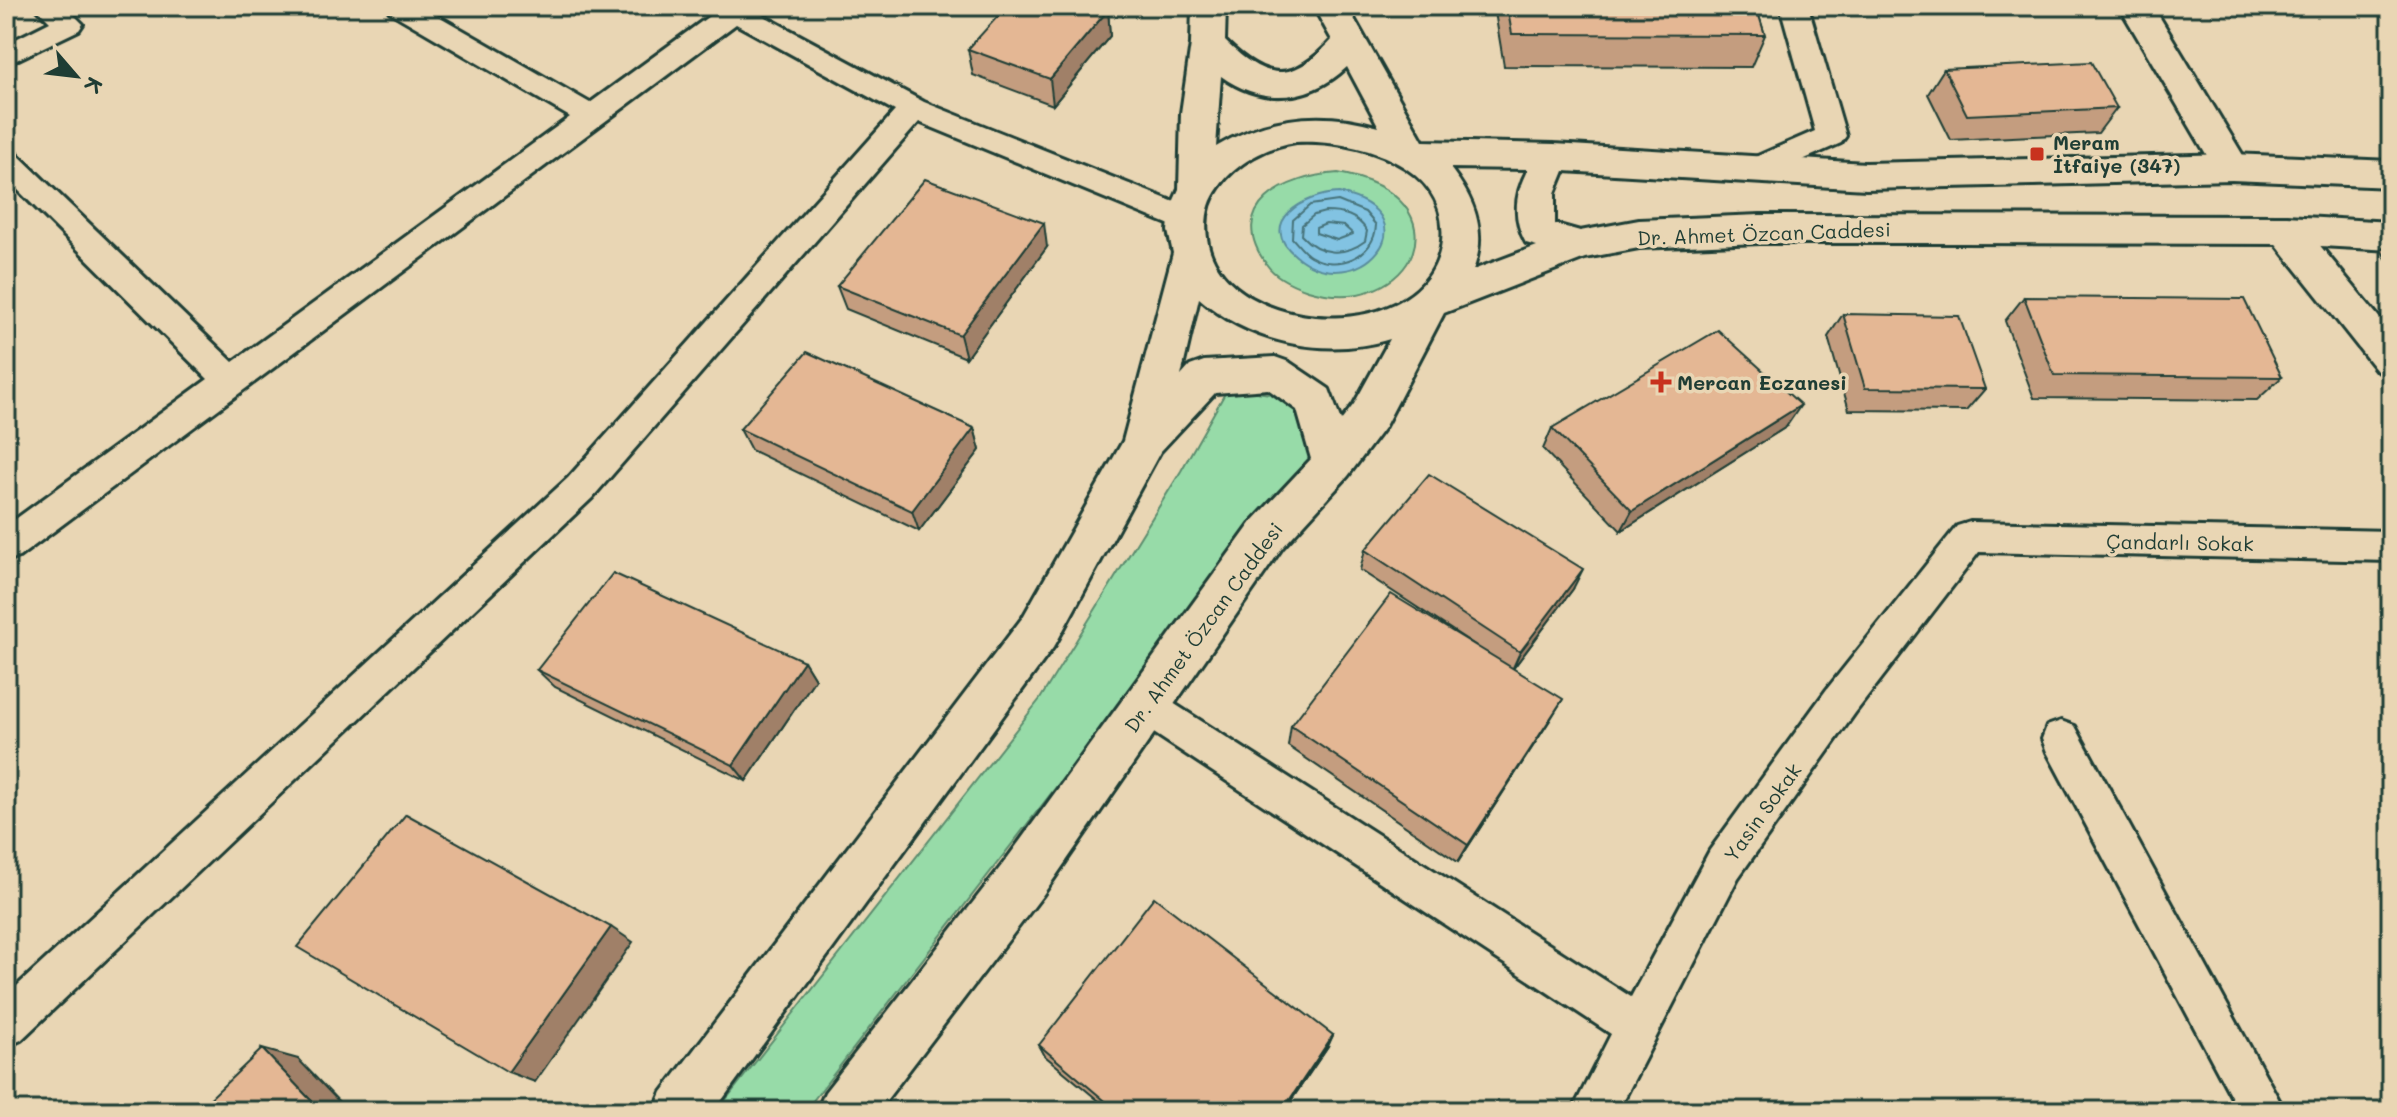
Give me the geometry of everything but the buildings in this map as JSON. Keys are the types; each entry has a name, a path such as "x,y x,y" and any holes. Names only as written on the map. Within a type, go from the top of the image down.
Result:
{"main road":[{"path":"1143,444 1191,220 1209,6"},
{"path":"1330,6 1412,154"},
{"path":"2136,6 2232,167"},
{"path":"1208,44 1234,71 1273,86 1307,81 1323,71 1350,42"},
{"path":"1333,129 1361,134 1412,154 1441,178 1459,208 1464,241 1454,274 1430,302 1391,324 1344,334 1294,330 1248,314 1212,288 1191,220 1219,161 1252,141 1291,130 1333,129"},
{"path":"1412,154 1554,157 1866,176 2232,167 2391,174"},
{"path":"1554,157 1536,187 1539,233 1580,245"},
{"name":"Dr. Ahmet Özcan Caddesi","path":"844,1111 1024,878 1267,535 1333,464 1369,416 1430,302 1580,245 1639,234 1760,229 2286,230 2391,236"},
{"path":"2286,230 2391,360"},
{"path":"681,1111 1039,631 1143,444 1204,377 1275,373 1315,401 1333,464"}],"street":[{"path":"6,56 69,24 48,6"},
{"path":"400,6 592,117"},
{"path":"1755,170 1831,136 1794,6"},
{"path":"6,546 738,9 914,109 1191,220"},
{"path":"6,1025 580,488 914,109"},
{"path":"6,160 232,382"},
{"name":"Çandarlı Sokak","path":"1970,537 2391,546"},
{"name":"Yasin Sokak","path":"1594,1111 1724,864 1841,701 1970,537"},
{"path":"1145,706 1638,1027"},
{"path":"2061,739 2263,1111"}],"green space":[{"path":"1338,173 1379,186 1405,206 1415,229 1413,252 1399,273 1376,289 1345,295 1308,290 1275,274 1255,244 1252,226 1256,211 1266,198 1281,188 1318,175"},
{"path":"1228,388 1284,396 1308,420 1325,460 1229,564 805,1111 717,1111 1040,699 1181,471"}],"water":[{"path":"1339,193 1368,204 1383,220 1385,236 1378,252 1363,264 1342,270 1319,269 1296,256 1285,244 1280,232 1282,222 1299,205"}],"place":[{"name":"Meram İtfaiye (347)","path":"2037,154"},
{"name":"Mercan Eczanesi","path":"1661,382"}]}
